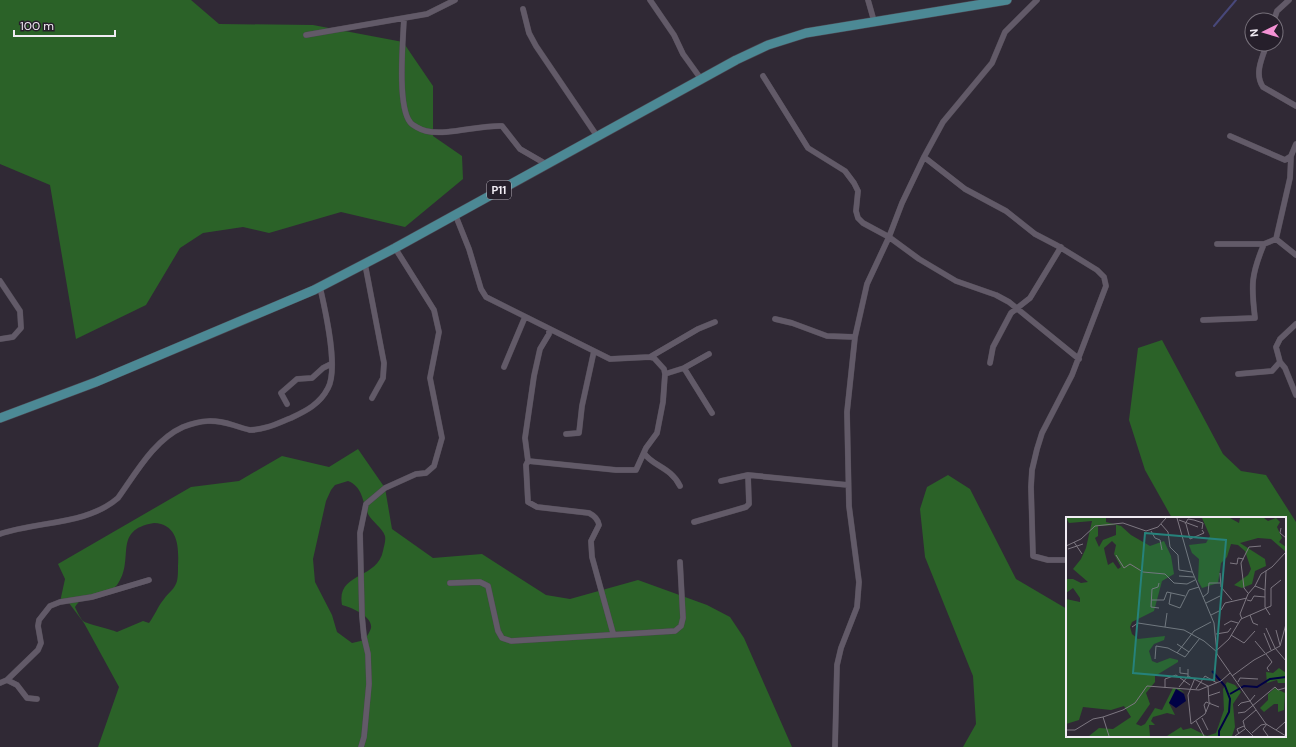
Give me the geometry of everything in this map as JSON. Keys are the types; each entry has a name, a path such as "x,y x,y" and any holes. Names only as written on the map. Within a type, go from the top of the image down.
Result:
{"main road":[{"name":"P11","path":"0,418 96,382 320,287 395,248 701,79 768,45 806,33 1007,0"}],"street":[{"path":"306,34 433,13 455,0"},
{"path":"650,0 674,35 683,54 701,79"},
{"path":"868,0 874,21"},
{"path":"835,747 837,666 841,648 857,607 859,582 849,506 847,397 855,337 867,284 889,237 893,223 943,122 992,63 1005,32 1036,0"},
{"path":"1277,12 1288,0"},
{"path":"523,9 529,34 597,136"},
{"path":"404,18 402,80 405,112 410,123 425,131 459,131 488,126 502,126 512,137 520,150 546,164"},
{"path":"1264,52 1259,68 1263,88 1296,106"},
{"path":"763,76 808,148 845,171 854,183 858,191 856,211 858,218 863,223 889,237 919,259 956,281 996,295 1017,307 1079,359"},
{"path":"1230,136 1285,160 1291,156"},
{"path":"1276,240 1290,178 1291,156 1296,144"},
{"path":"924,158 965,189 1006,211 1035,234 1061,247 1097,270 1106,281 1106,286 1079,359 1070,380 1042,433 1032,470 1033,556 1048,560 1066,560"},
{"path":"1290,178 1296,180"},
{"path":"455,214 469,249 483,294 486,297 610,359 650,357 698,329 715,322"},
{"path":"1217,244 1264,244 1276,240"},
{"path":"1276,240 1296,256"},
{"path":"1203,320 1255,318 1251,286 1255,265 1264,244"},
{"path":"990,363 992,347 1011,313 1030,298 1061,247"},
{"path":"361,747 364,737 369,684 368,654 364,637 362,616 360,559 360,533 366,504 385,488 416,474 426,473 434,466 442,438 430,378 439,332 437,320 434,310 395,248"},
{"path":"365,264 384,364 383,378 372,398"},
{"path":"0,281 20,311 21,328 13,337 0,339"},
{"path":"0,534 14,529 82,516 110,504 118,498 157,446 182,428 201,421 210,420 219,421 249,430 258,430 299,414 318,402 329,387 332,353 320,287"},
{"path":"504,367 525,316"},
{"path":"774,319 792,323 827,336 855,337"},
{"path":"1296,324 1280,339 1276,347 1280,362 1285,368 1296,395"},
{"path":"549,329 549,334 540,349 534,376 525,438 528,461 526,465 528,502 537,507 589,513 594,515 598,521 599,525 591,540 592,557 613,634"},
{"path":"566,434 579,433 582,406 594,351"},
{"path":"665,374 684,368 708,354"},
{"path":"528,461 634,471 638,468 644,453 657,433 663,402 665,374 658,362 650,357"},
{"path":"1238,374 1272,371 1280,362"},
{"path":"287,404 281,393 290,384 297,379 312,378 323,368 331,364"},
{"path":"684,368 712,413"},
{"path":"644,453 648,459 666,469 680,486"},
{"path":"721,481 748,475 848,485"},
{"path":"694,522 746,507 749,504 748,475"},
{"path":"450,583 480,582 488,586 498,631 502,638 511,641 675,631 681,626 683,618 680,562"},
{"path":"0,683 7,680 38,650 41,643 38,626 39,620 50,606 60,602 92,598 149,580"},
{"path":"7,680 17,685 27,698 37,699"}],"green space":[{"path":"0,0 191,0 219,24 313,25 403,42 433,86 433,136 462,156 463,179 405,227 341,212 269,233 243,227 203,233 180,248 146,305 76,339 50,185 0,164"},
{"path":"1162,340 1223,454 1241,471 1266,475 1296,522 1296,747 963,747 976,724 973,676 925,557 920,509 927,487 948,475 970,489 1016,579 1066,608 1066,737 1286,737 1286,517 1171,517 1145,470 1129,420 1138,348"},
{"path":"358,449 385,488 392,529 433,558 482,554 546,595 570,599 638,580 707,605 730,617 744,638 792,747 98,747 119,687 84,623 69,603 60,602 65,579 58,564 191,487 239,481 282,456 329,467","holes":["348,481 357,487 368,514 382,530 385,536 383,551 379,560 373,567 351,581 345,587 342,594 342,605 365,616 371,624 371,628 365,640 352,643 337,632 332,615 315,582 313,559 326,501 335,485","154,523 162,524 168,527 175,538 178,551 178,574 175,586 162,602 149,623 143,621 117,632 83,621 75,607 83,598 110,590 117,585 125,566 128,539 133,532 141,527"]}],"waterway":[{"path":"1214,26 1236,0"}]}
